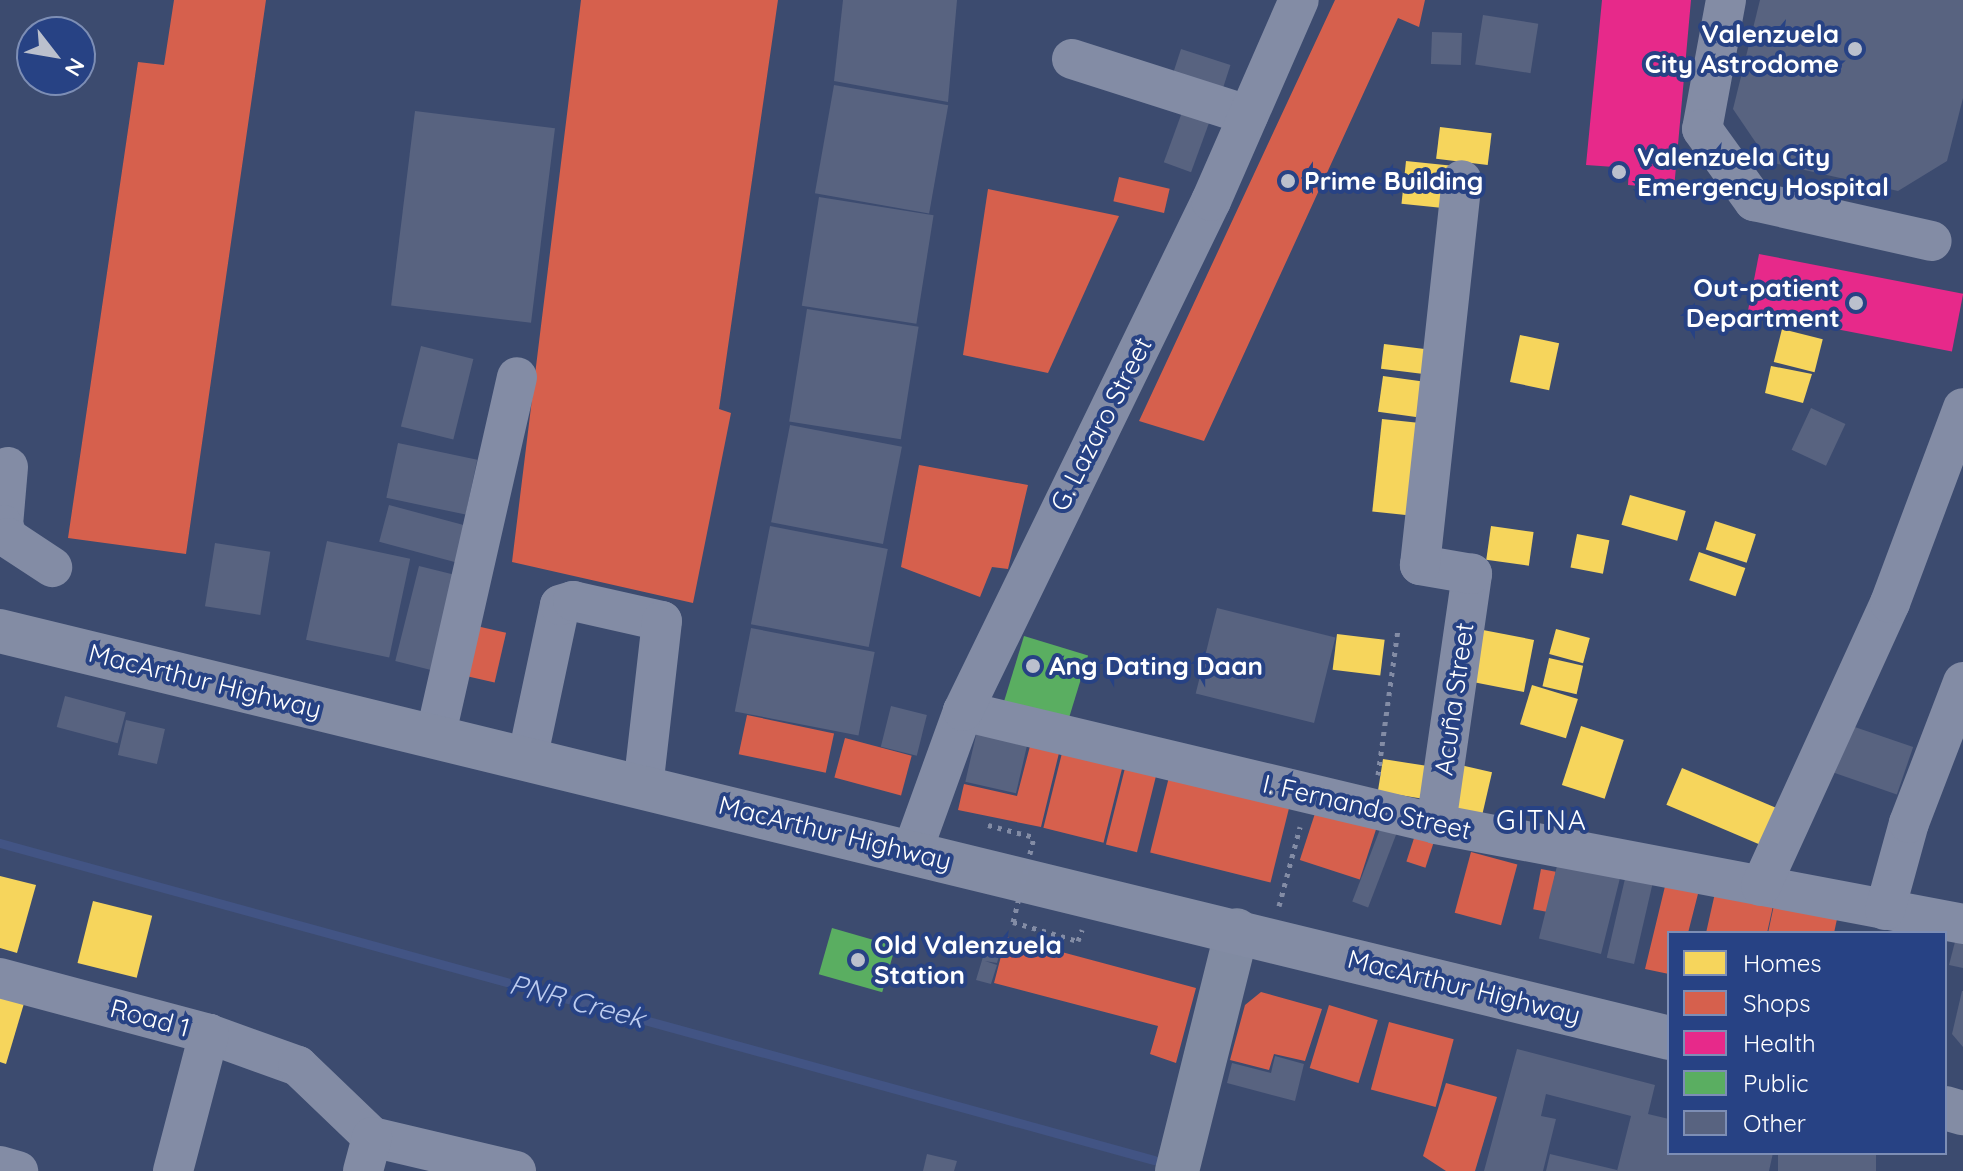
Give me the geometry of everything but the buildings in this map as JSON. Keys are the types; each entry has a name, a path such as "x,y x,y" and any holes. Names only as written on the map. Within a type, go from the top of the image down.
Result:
{"highway":[{"name":"MacArthur Highway","path":"0,631 1667,1038"}],"main road":[{"path":"1177,1171 1254,935"}],"street":[{"name":"G. Lazaro Street","path":"912,852 963,711 1248,115 1299,0"},
{"path":"1726,0 1702,129 1754,201 1932,241"},
{"path":"1072,59 1248,115"},
{"name":"Acuña Street","path":"1436,824 1472,574 1420,565 1462,180"},
{"path":"435,738 517,377"},
{"path":"1761,886 1890,603 1963,408"},
{"path":"8,467 3,525 8,538 52,567"},
{"path":"527,760 560,605 573,601 662,621 643,788"},
{"path":"1885,910 1909,823 1963,682"},
{"name":"I. Fernando Street","path":"963,711 1436,824 1963,924"},
{"name":"Road 1","path":"0,978 209,1034 298,1066 368,1154"},
{"path":"173,1171 209,1034"},
{"path":"368,1154 516,1171"},
{"path":"0,1166 18,1171"}],"path":[{"path":"1373,809 1398,629"},
{"path":"1254,935 1308,795"},
{"path":"988,825 1034,837 1013,922 1078,941"}],"waterway":[{"name":"PNR Creek","path":"0,843 1154,1160"}],"place":[{"name":"Valenzuela City Astrodome","path":"1855,49"},
{"name":"Valenzuela City Emergency Hospital","path":"1619,172"},
{"name":"Prime Building","path":"1288,181"},
{"name":"Out-patient Department","path":"1856,303"},
{"name":"Ang Dating Daan","path":"1033,666"},
{"name":"Old Valenzuela Station","path":"858,960"}],"district":[{"name":"GITNA","path":"1542,820"}]}
